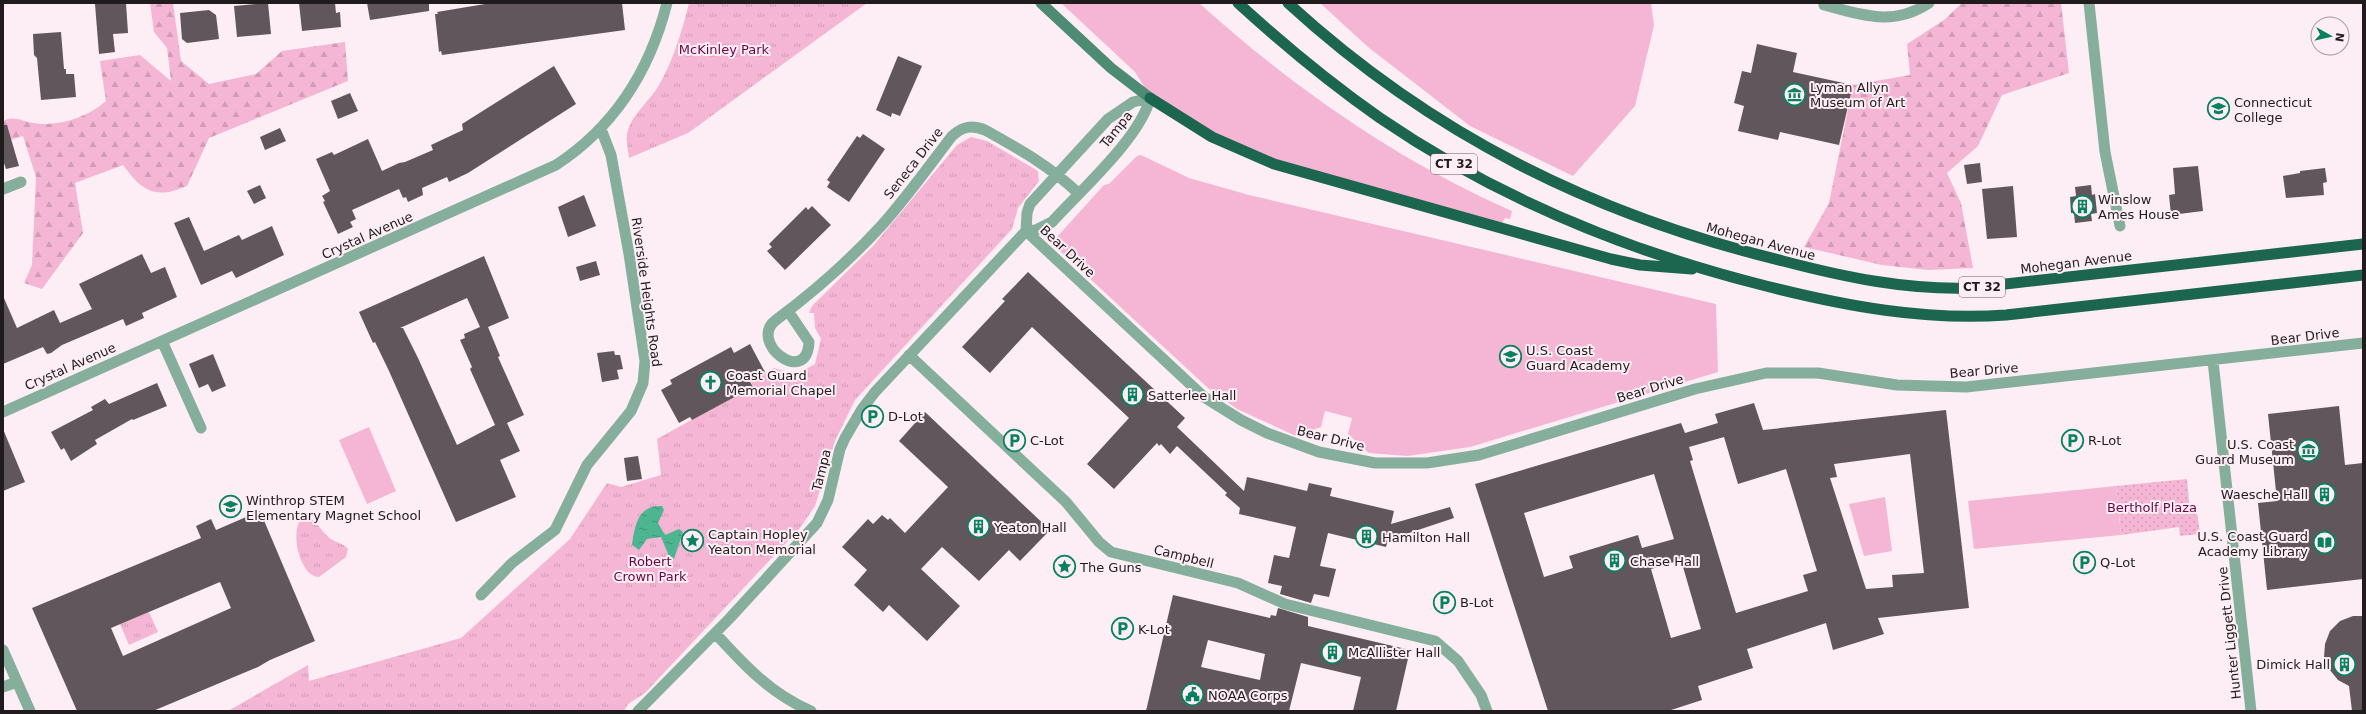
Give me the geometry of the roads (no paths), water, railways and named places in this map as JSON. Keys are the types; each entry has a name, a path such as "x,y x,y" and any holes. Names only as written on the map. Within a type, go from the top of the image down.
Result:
{"highway":[{"name":"CT 32","path":"1238,3 1339,89 1382,120 1438,155 1502,190 1568,221 1639,248 1702,268 1779,289 1854,306 1949,317 2006,314 2363,275"},
{"name":"Mohegan Avenue","path":"1288,3 1364,67 1457,130 1529,170 1610,207 1684,234 1809,268 1877,281 1943,288 2012,284 2363,244"},
{"path":"1150,98 1212,137 1254,156 1316,177 1611,259 1676,269 1702,268"}],"main road":[{"path":"1041,3 1106,63 1150,98"}],"street":[{"name":"Crystal Avenue","path":"3,412 541,174 570,156 601,129 633,88 657,39 667,3"},
{"path":"1824,3 1824,5 1884,18 1906,14 1930,3"},
{"path":"2089,3 2106,152 2120,226"},
{"name":"Tampa","path":"638,711 715,633 816,523 828,500 840,449 853,423 875,392 1026,231 1027,213 1030,204 1119,109 1133,102 1150,98 1147,112 1131,136 1052,222 1036,230 1026,231"},
{"name":"Seneca Drive","path":"788,311 823,284 883,224 952,136 964,127 978,127 985,130 1058,174 1078,193"},
{"name":"Riverside Heights Road","path":"481,595 508,567 555,530 587,465 631,411 643,383 645,361 629,254 611,155 601,129"},
{"path":"3,188 21,182"},
{"name":"Bear Drive","path":"1026,231 1204,397 1222,410 1267,433 1294,444 1324,453 1375,463 1427,463 1479,455 1695,389 1766,373 1818,373 1897,385 1946,388 2213,361 2363,343"},
{"path":"162,341 201,428"},
{"name":"Campbell","path":"909,355 1066,502 1099,542 1111,552 1238,583 1285,604 1435,641 1458,661 1481,695 1487,711"},
{"name":"Hunter Liggett Drive","path":"2213,361 2251,711"},
{"path":"715,633 760,680 777,693 811,711"},
{"path":"3,650 30,711"},
{"path":"3,687 17,682"}],"water":[{"path":"662,506 664,510 658,523 665,535 679,529 683,532 674,559 671,561 661,537 647,539 639,550 632,545 636,524 639,518 648,509"}],"place":[{"name":"Lyman Allyn Museum of Art","path":"1794,94"},
{"name":"Connecticut College","path":"2218,109"},
{"name":"Winslow Ames House","path":"2082,206"},
{"name":"U.S. Coast Guard Academy","path":"1511,357"},
{"name":"Coast Guard Memorial Chapel","path":"711,382"},
{"name":"Satterlee Hall","path":"1133,395"},
{"name":"D-Lot","path":"873,416"},
{"name":"C-Lot","path":"1014,440"},
{"name":"R-Lot","path":"2072,440"},
{"name":"U.S. Coast Guard Museum","path":"2309,451"},
{"name":"Waesche Hall","path":"2324,494"},
{"name":"Winthrop STEM Elementary Magnet School","path":"231,507"},
{"name":"Yeaton Hall","path":"979,527"},
{"name":"Hamilton Hall","path":"1366,537"},
{"name":"Captain Hopley Yeaton Memorial","path":"692,541"},
{"name":"U.S. Coast Guard Academy Library","path":"2324,543"},
{"name":"Chase Hall","path":"1614,561"},
{"name":"Q-Lot","path":"2085,562"},
{"name":"The Guns","path":"1065,567"},
{"name":"B-Lot","path":"1445,602"},
{"name":"K-Lot","path":"1123,629"},
{"name":"McAllister Hall","path":"1333,652"},
{"name":"Dimick Hall","path":"2345,664"},
{"name":"NOAA Corps","path":"1193,695"}],"park label":[{"name":"McKinley Park","path":"724,49"},
{"name":"Bertholf Plaza","path":"2152,507"},
{"name":"Robert Crown Park","path":"650,568"}]}
